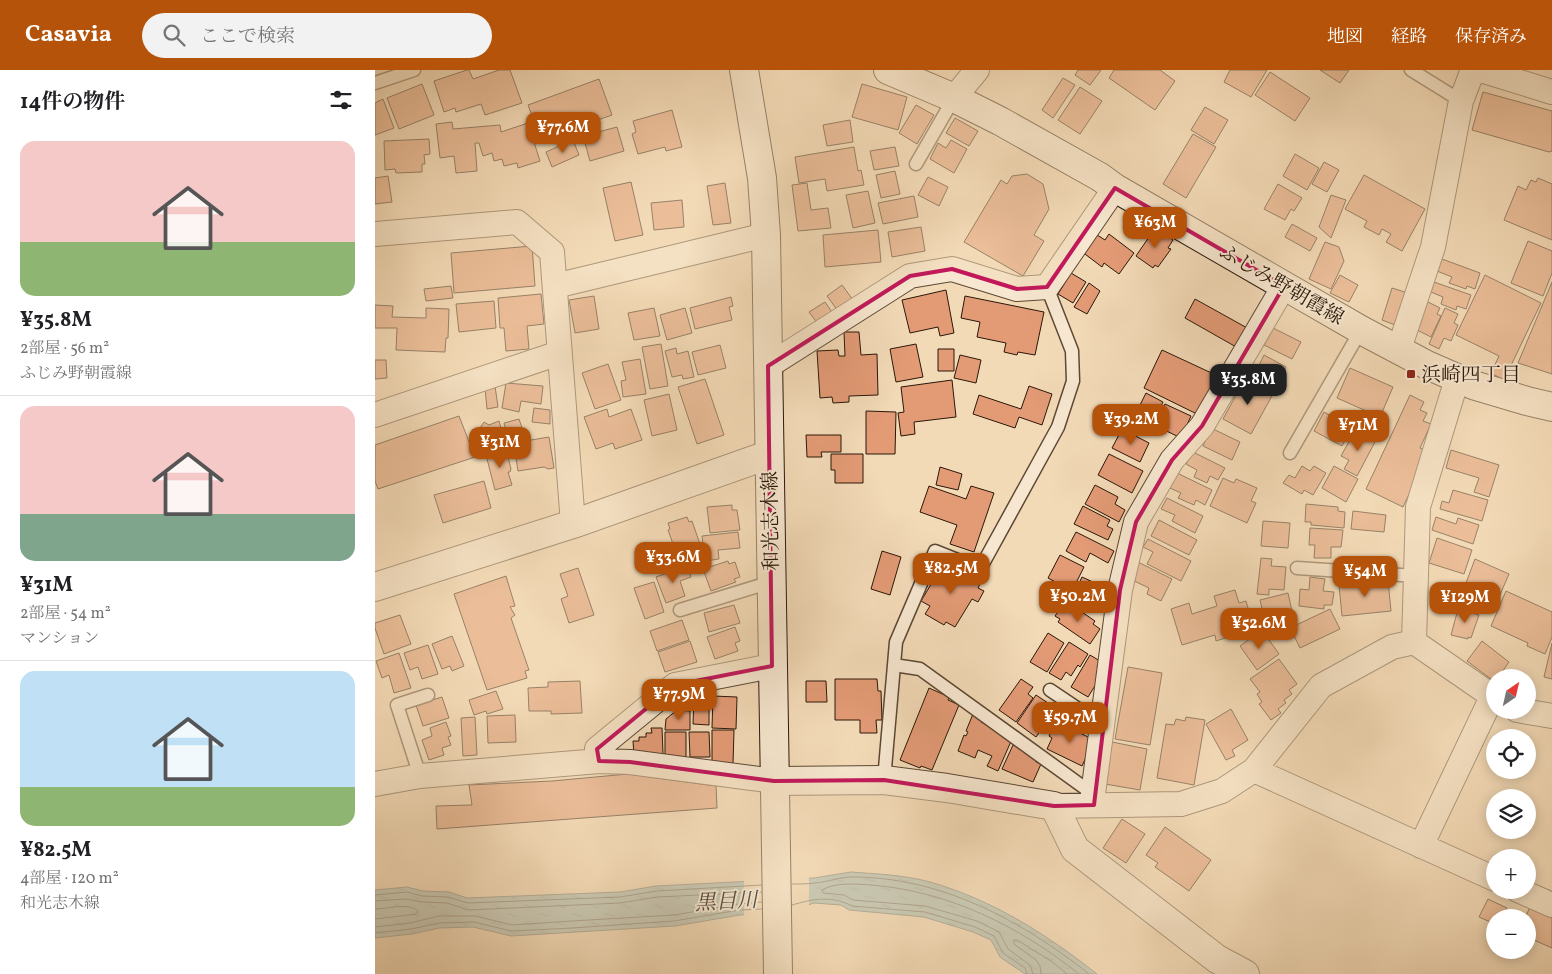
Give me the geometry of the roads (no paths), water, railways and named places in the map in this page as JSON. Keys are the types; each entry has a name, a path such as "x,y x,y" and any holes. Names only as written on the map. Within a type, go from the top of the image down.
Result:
{"main road":[{"name":"和光志木線","path":"744,70 762,178 766,234 768,455 778,969"},
{"name":"ふじみ野朝霞線","path":"888,70 954,98 1075,163 1361,330 1457,379 1518,399 1552,407"},
{"path":"375,587 573,524 768,455"},
{"path":"774,781 883,780 947,788 1054,806 1075,849 1217,959 1245,974"}],"street":[{"path":"954,98 977,70"},
{"path":"1399,349 1433,247 1461,101 1471,74 1481,70 1527,77 1552,92"},
{"path":"768,366 910,276 952,269 1017,289 1047,287 1115,188"},
{"path":"375,234 517,222 552,252 573,524"},
{"path":"555,286 766,234"},
{"path":"1093,800 1120,590 1136,522 1172,460 1202,426 1284,286"},
{"path":"375,415 559,353"},
{"path":"1414,642 1418,507 1457,379"},
{"path":"1054,806 1093,800 1181,804 1222,791 1254,770 1321,686 1392,647 1414,642 1486,693"},
{"path":"599,761 597,749 675,685 772,666"},
{"path":"1421,846 1486,712"},
{"path":"1536,713 1552,716"},
{"path":"375,784 420,776 599,761 630,762 774,781"},
{"path":"1254,770 1486,876"},
{"path":"1536,898 1552,905"}],"lane":[{"path":"375,84 414,70"},
{"path":"1411,70 1461,101"},
{"path":"916,164 954,98"},
{"path":"883,780 896,642 935,551 980,569 1057,427 1073,381 1072,351 1047,287"},
{"path":"1290,453 1361,330"},
{"path":"1297,568 1416,576"},
{"path":"680,610 771,582"},
{"path":"894,664 920,669 1093,800"},
{"path":"1050,690 1102,725"},
{"path":"420,776 397,705 427,695"}],"water":[{"name":"黒目川","path":"851,872 911,878 953,889 975,898 997,908 1038,932 1097,974 1025,974 1000,957 991,940 973,932 924,917 849,910 841,905 814,903 787,912 740,915 675,926 511,936 473,927 439,928 412,934 375,938 375,890 407,887 423,891 449,892 467,898 620,892 656,886 814,878"}],"place":[{"name":"浜崎四丁目","path":"1411,374"}]}
